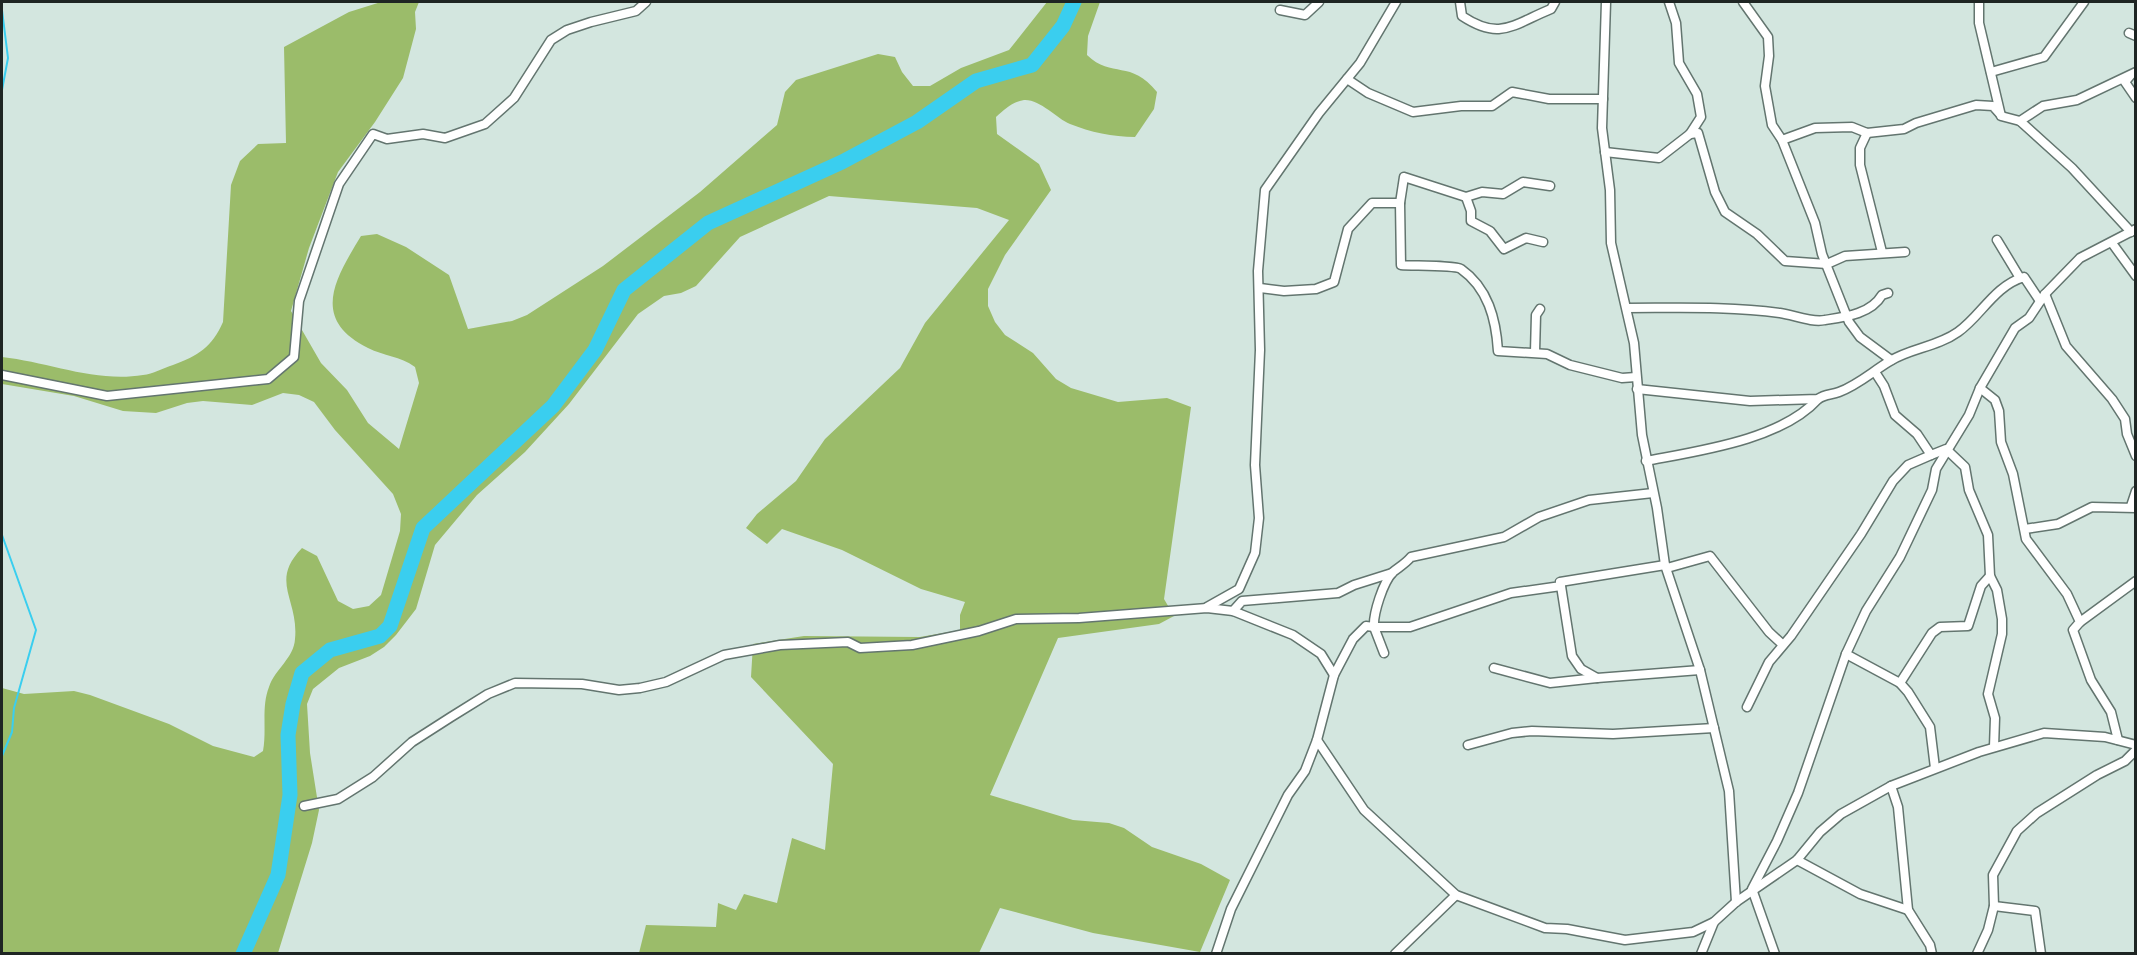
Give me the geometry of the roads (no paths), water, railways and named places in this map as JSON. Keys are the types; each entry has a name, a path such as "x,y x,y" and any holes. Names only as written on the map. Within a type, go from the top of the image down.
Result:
{"street":[{"path":"2,375 107,396 268,379 294,357 299,301 339,184 373,134 387,139 423,134 445,138 485,123 514,98 552,40 583,25 636,11 646,2"},
{"path":"1280,10 1305,15 1319,2"},
{"path":"1207,608 1239,589 1255,553 1259,518 1255,465 1260,288 1258,271 1265,190 1319,113 1360,63 1396,2"},
{"path":"1460,2 1462,16 1480,28 1497,31 1551,9 1555,2"},
{"path":"1606,2 1603,99 1605,152 1610,190 1611,243 1634,343 1646,461 1666,567 1700,670 1732,814 1736,902"},
{"path":"1605,152 1659,158 1690,134 1701,117 1697,94 1679,63 1676,23 1669,2"},
{"path":"1743,2 1768,37 1769,56 1765,86 1772,125 1782,140 1815,223 1822,254 1847,315 1860,337 1891,360"},
{"path":"1979,2 1979,23 2001,116"},
{"path":"1991,72 2044,57 2084,2"},
{"path":"2020,121 2043,106 2077,100 2134,73"},
{"path":"2134,73 2125,82 2135,101"},
{"path":"1347,80 1368,93 1413,112 1461,106 1492,106 1512,92 1550,99 1603,99"},
{"path":"1775,954 1752,889 1777,841 1798,792 1846,654 1866,611 1900,557 1932,490 1936,469 1946,449 1969,415 1980,388 2015,328 2029,318 2042,298 2080,258 2134,230 2072,168 2020,121 2001,116 1993,106 1976,105 1904,129 1867,133 1852,128 1815,128 1782,140"},
{"path":"1690,134 1698,133 1714,192 1725,212 1757,234 1785,261 1827,264 1845,256 1905,252"},
{"path":"1867,133 1860,148 1860,165 1882,252"},
{"path":"1550,186 1523,182 1503,194 1482,192 1466,197 1404,177 1400,203 1401,265 1460,268 1478,282 1496,322 1498,351 1547,354 1570,365 1622,378 1636,377"},
{"path":"1466,197 1471,211 1471,221 1490,231 1504,249 1526,238 1543,242"},
{"path":"1260,288 1284,291 1316,289 1334,282 1348,229 1360,214 1372,203 1400,203"},
{"path":"1997,240 2020,278"},
{"path":"2112,243 2136,276"},
{"path":"1646,461 1740,441 1789,419 1809,408 1826,393 1839,392 1875,372 1891,360 1959,332 1987,302 2024,277 2042,298 2066,346 2112,399 2125,419 2127,434 2136,456"},
{"path":"1627,308 1711,308 1781,313 1823,321 1866,310 1888,293"},
{"path":"1535,352 1536,315 1540,309"},
{"path":"1875,372 1884,386 1894,415 1917,434 1931,455"},
{"path":"1980,388 1995,400 1999,411 2001,442 2013,474 2026,539 2067,594 2080,622"},
{"path":"1637,389 1750,400 1818,399"},
{"path":"1747,707 1769,662 1791,636 1861,534 1893,481 1908,465 1946,449"},
{"path":"1946,449 1965,467 1969,490 1988,535 1990,576 1996,590 2002,619 2002,634 1988,694 1995,718 1994,747"},
{"path":"2025,529 2058,524 2092,507 2133,507 2136,491"},
{"path":"1233,611 1242,601 1338,593 1354,585 1392,573 1403,567 1411,557 1504,537 1527,523 1566,507 1589,500 1653,493"},
{"path":"1598,678 1581,669 1572,656 1560,582 1666,567 1710,556 1769,632 1782,644"},
{"path":"1384,653 1374,627 1375,609 1392,573"},
{"path":"1900,683 1932,633 1940,627 1968,626 1981,586 1990,576"},
{"path":"2118,740 2110,712 2091,680 2073,630 2080,622 2136,581"},
{"path":"1216,954 1231,909 1287,795 1305,771 1317,740 1334,675 1353,639 1366,626 1410,627 1512,593 1561,586"},
{"path":"304,806 338,799 373,777 412,742 488,694 515,683 582,684 619,690 640,688 666,682 724,655 780,645 848,642 860,648 912,645 979,631 1016,619 1080,618 1207,608 1233,611 1293,634 1321,654 1334,675"},
{"path":"1846,654 1900,683 1930,727 1935,768"},
{"path":"1494,668 1550,684 1700,670"},
{"path":"1468,745 1512,733 1532,731 1612,734 1714,728"},
{"path":"1317,740 1364,810 1456,895 1545,928 1567,929 1625,940 1693,932 1714,922 1752,889 1797,860 1820,832 1841,814 1891,786 1935,768 1994,747 2044,733 2118,740 2136,745"},
{"path":"1977,954 1988,930 1994,906 1993,875 2017,831 2037,813 2125,760 2136,750"},
{"path":"1891,786 1899,819 1908,910 1930,945 1932,954"},
{"path":"1797,860 1860,894 1908,910"},
{"path":"1395,954 1456,895"},
{"path":"1994,906 2035,911 2042,954"},
{"path":"1701,954 1714,922"}],"waterway":[{"path":"243,954 278,875 290,795 288,735 293,704 302,673 330,650 380,636 390,626 423,528 553,406 595,350 624,290 708,223 842,162 917,122 976,81 1032,65 1063,26 1074,2"},
{"path":"2,10 8,58 2,90"},
{"path":"2,535 36,630 14,708 12,732 2,756"}]}
